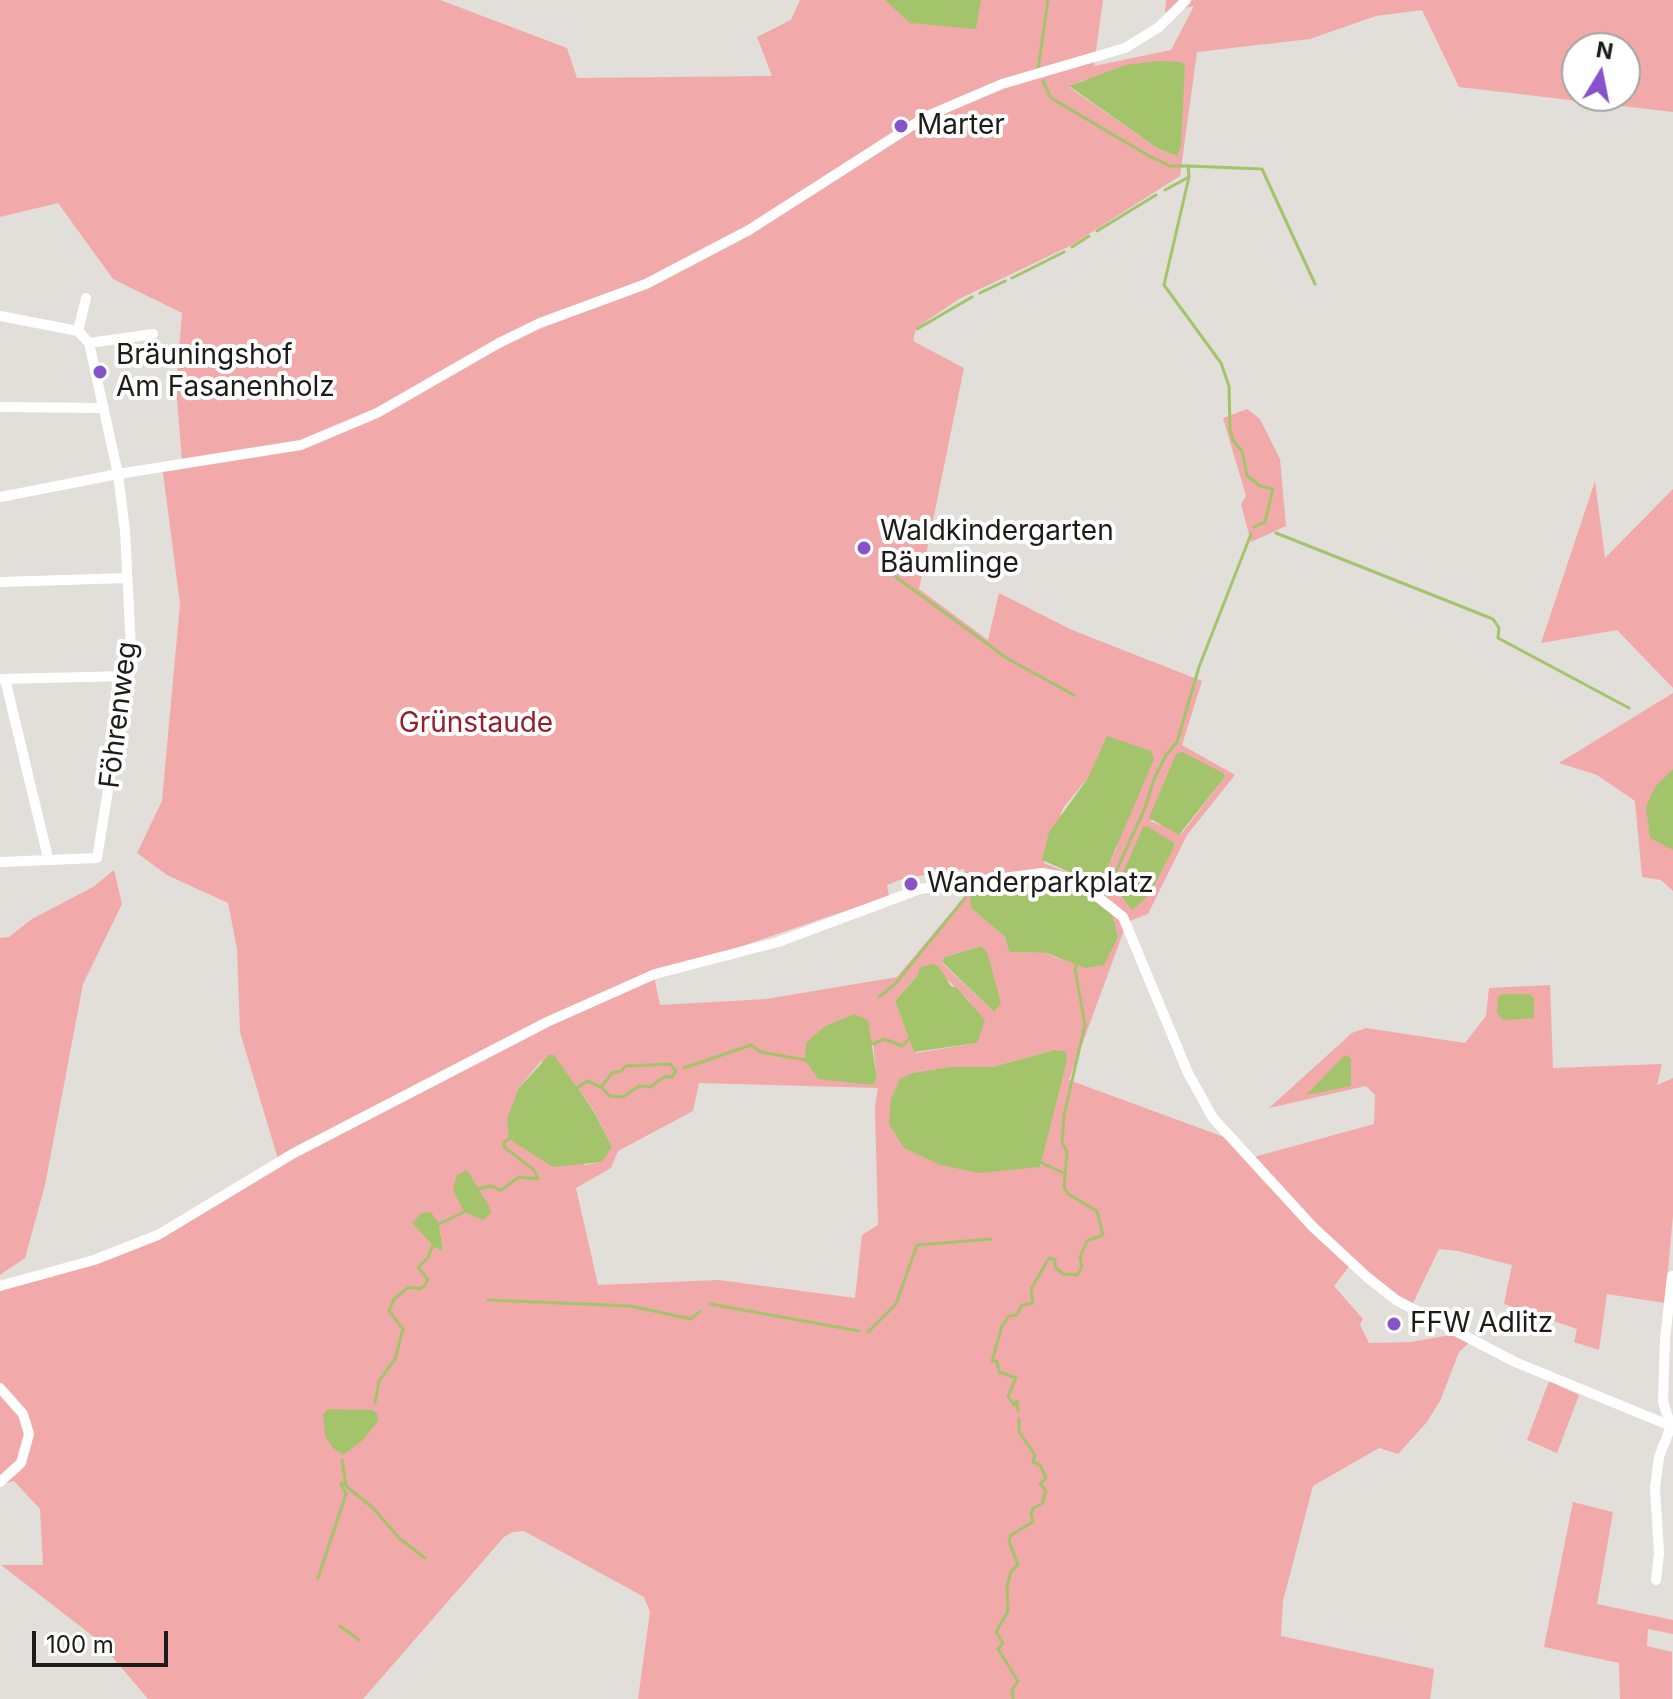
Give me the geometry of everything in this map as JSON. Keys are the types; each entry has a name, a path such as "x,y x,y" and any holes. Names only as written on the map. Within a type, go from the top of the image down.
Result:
{"street":[{"path":"0,497 118,474 301,445 377,413 540,323 646,284 749,230 927,116 1002,84 1125,48 1159,27 1186,0"},
{"path":"78,331 86,298"},
{"path":"0,316 78,331 89,343 153,334"},
{"name":"Föhrenweg","path":"0,862 97,858 129,676 131,649 118,474 89,343"},
{"path":"0,407 104,408"},
{"path":"0,582 127,578"},
{"path":"48,858 2,679 129,676"},
{"path":"0,1286 94,1260 158,1235 294,1153 547,1022 655,974 778,942 920,889 1042,873 1060,876 1088,889 1123,917 1188,1073 1213,1118 1313,1227 1367,1277 1396,1300 1515,1362 1672,1426"},
{"path":"1656,1580 1659,1553 1655,1488 1662,1444 1672,1426 1663,1402 1665,1339 1672,1276"},
{"path":"0,1388 23,1414 29,1434 21,1463 0,1482"}],"green space":[{"name":"Grünstaude","path":"0,0 440,0 567,48 577,78 772,76 757,37 791,20 800,0 1103,0 1094,66 1171,50 1194,6 1165,12 1166,0 1673,0 1673,112 1641,108 1641,32 1561,32 1561,99 1459,87 1422,10 1376,16 1310,39 1197,52 1180,176 1070,246 959,299 916,328 913,341 964,368 919,589 988,640 999,593 1072,630 1202,681 1182,745 1235,775 1187,835 1148,914 1127,922 1069,1080 1224,1137 1350,1265 1334,1286 1363,1319 1360,1325 1369,1343 1411,1342 1456,1334 1471,1341 1459,1352 1441,1399 1427,1422 1398,1454 1379,1448 1313,1486 1283,1601 1281,1636 1434,1669 1430,1699 638,1699 650,1612 644,1597 524,1531 504,1537 363,1699 148,1699 98,1640 1,1565 43,1565 40,1509 14,1481 0,1485 0,1281 94,1260 158,1235 278,1159 240,1032 237,949 228,903 167,875 137,853 162,801 180,604 162,465 182,460 176,386 182,313 113,279 58,203 0,217","holes":["1185,66 1177,156 1157,148 1069,87 1083,80","1225,777 1182,833 1150,821","1088,778 1117,847 1101,882 1096,884 1044,863 1063,808","965,869 960,880 965,880 969,891 897,977 766,999 660,1005 654,976 889,896 887,885 905,878","971,908 1066,963 1047,953 1009,952 1005,937","981,946 994,1012 942,963 945,957","917,976 949,981 970,1002 977,1043 915,1053 895,1001","873,1044 877,1078 873,1085 843,1080","1054,1050 1054,1104 1040,1167 913,1073 992,1067","541,1061 577,1088 593,1109 612,1147 601,1162 585,1165 513,1104 518,1089","699,1083 878,1088 875,1107 878,1225 862,1235 855,1298 719,1280 598,1285 576,1188 611,1168 618,1151 693,1111","412,1223 439,1224 443,1250 434,1247"]},
{"path":"1247,409 1260,419 1280,459 1286,526 1251,542 1241,504 1246,496 1223,418"},
{"path":"1595,481 1605,558 1673,489 1673,688 1617,630 1541,643"},
{"path":"1673,693 1673,891 1661,880 1642,877 1635,801 1597,775 1559,763"},
{"path":"114,870 122,904 83,984 45,1185 25,1258 0,1275 0,938 9,937 32,919 93,887"},
{"path":"1550,985 1553,1068 1662,1064 1657,1085 1673,1078 1673,1215 1665,1303 1607,1294 1599,1350 1574,1342 1577,1329 1504,1304 1512,1265 1439,1249 1412,1305 1395,1296 1315,1224 1254,1157 1374,1124 1375,1095 1366,1086 1269,1108 1352,1033 1366,1028 1465,1043 1486,1016 1489,988"},
{"path":"1549,1381 1579,1395 1557,1453 1527,1440"},
{"path":"1573,1502 1613,1512 1597,1604 1673,1620 1673,1634 1648,1629 1647,1646 1672,1652 1672,1699 1620,1699 1619,1663 1544,1647"}],"shaded area":[{"path":"885,0 981,0 976,29 910,23"},
{"path":"1180,62 1185,66 1181,146 1177,156 1157,148 1069,86 1126,65"},
{"path":"1107,736 1151,751 1154,759 1101,883 1096,884 1042,860 1049,832 1088,778"},
{"path":"1182,752 1223,773 1225,777 1179,835 1149,818 1176,754"},
{"path":"1673,769 1673,850 1650,838 1646,807 1655,787"},
{"path":"1147,826 1174,843 1174,847 1149,895 1132,910 1116,889 1143,827"},
{"path":"1036,878 1079,890 1112,915 1118,937 1104,965 1085,968 1047,953 1009,952 1005,937 971,908 970,893 979,886"},
{"path":"981,946 987,952 1001,1003 994,1012 942,962 945,957"},
{"path":"931,964 938,966 951,986 957,988 985,1020 977,1043 914,1052 895,1001 917,976 920,968"},
{"path":"1529,994 1534,998 1534,1018 1503,1020 1497,1013 1498,996"},
{"path":"854,1014 868,1020 877,1078 873,1085 818,1079 805,1060 806,1043 824,1027"},
{"path":"1054,1050 1066,1052 1067,1060 1040,1167 979,1173 940,1165 904,1148 889,1124 891,1099 900,1079 913,1073 952,1067 992,1067"},
{"path":"549,1055 554,1055 593,1110 612,1147 602,1162 553,1167 509,1139 507,1119 518,1089"},
{"path":"1345,1055 1351,1058 1351,1086 1306,1095"},
{"path":"467,1170 489,1206 491,1213 483,1220 464,1212 453,1190 457,1175"},
{"path":"431,1212 439,1224 443,1251 434,1247 412,1223 421,1213"},
{"path":"328,1409 372,1410 377,1413 378,1421 363,1440 343,1455 332,1447 325,1435 323,1415"}],"waterway":[{"path":"1038,69 1048,0"},
{"path":"1043,81 1051,98 1149,156 1170,166 1188,166 1189,177 1164,285 1221,363 1229,386 1230,430 1234,442 1242,451 1247,476 1260,486 1273,489 1265,522 1254,527"},
{"path":"1189,166 1262,169 1315,284"},
{"path":"1165,190 1189,177"},
{"path":"1097,231 1156,195"},
{"path":"1072,247 1089,236"},
{"path":"1012,278 1064,252"},
{"path":"980,293 1005,281"},
{"path":"917,329 972,297"},
{"path":"1276,533 1493,619 1499,628 1498,638 1629,708"},
{"path":"1106,893 1145,808 1154,779 1166,755 1177,742 1199,667 1251,534"},
{"path":"881,566 1008,659 1074,695"},
{"path":"879,997 895,984 965,898"},
{"path":"1018,1411 1017,1401 1014,1405 1008,1396 1016,1378 999,1372 997,1361 992,1361 1002,1326 1009,1316 1017,1315 1022,1305 1033,1303 1031,1289 1049,1258 1055,1260 1055,1267 1063,1274 1077,1275 1082,1267 1080,1257 1087,1241 1103,1235 1097,1211 1068,1194 1064,1187 1067,1152 1062,1143 1064,1115 1085,1025 1075,969 1077,963"},
{"path":"873,1044 885,1039 902,1046 908,1040"},
{"path":"684,1068 751,1045 761,1052 805,1060"},
{"path":"576,1089 587,1081 601,1087 613,1072 620,1072 626,1066 670,1064 676,1071 672,1077 664,1077 650,1087 639,1086 623,1097 610,1096 601,1087"},
{"path":"479,1189 490,1186 501,1190 519,1177 538,1179 534,1170 504,1147 504,1142 513,1136"},
{"path":"1042,1163 1066,1174"},
{"path":"439,1224 464,1212"},
{"path":"868,1332 896,1304 917,1245 991,1239"},
{"path":"375,1403 379,1381 395,1359 403,1329 389,1311 394,1299 409,1287 420,1289 425,1285 428,1280 418,1267 428,1258 433,1244"},
{"path":"488,1300 630,1306 691,1319 700,1311"},
{"path":"710,1304 859,1331"},
{"path":"1013,1699 1012,1690 1018,1681 998,1649 1003,1643 996,1632 1008,1611 1007,1587 1011,1571 1018,1565 1009,1541 1011,1535 1033,1522 1033,1508 1042,1504 1046,1491 1040,1484 1046,1478 1040,1465 1033,1462 1035,1455 1019,1432 1019,1419"},
{"path":"342,1460 346,1486 373,1508 400,1539 425,1558"},
{"path":"318,1578 346,1494 341,1484 344,1483"},
{"path":"340,1626 359,1640"}],"place":[{"name":"Marter","path":"901,126"},
{"name":"Bräuningshof Am Fasanenholz","path":"100,372"},
{"name":"Waldkindergarten Bäumlinge","path":"864,548"},
{"name":"Wanderparkplatz","path":"911,884"},
{"name":"FFW Adlitz","path":"1394,1324"}]}
